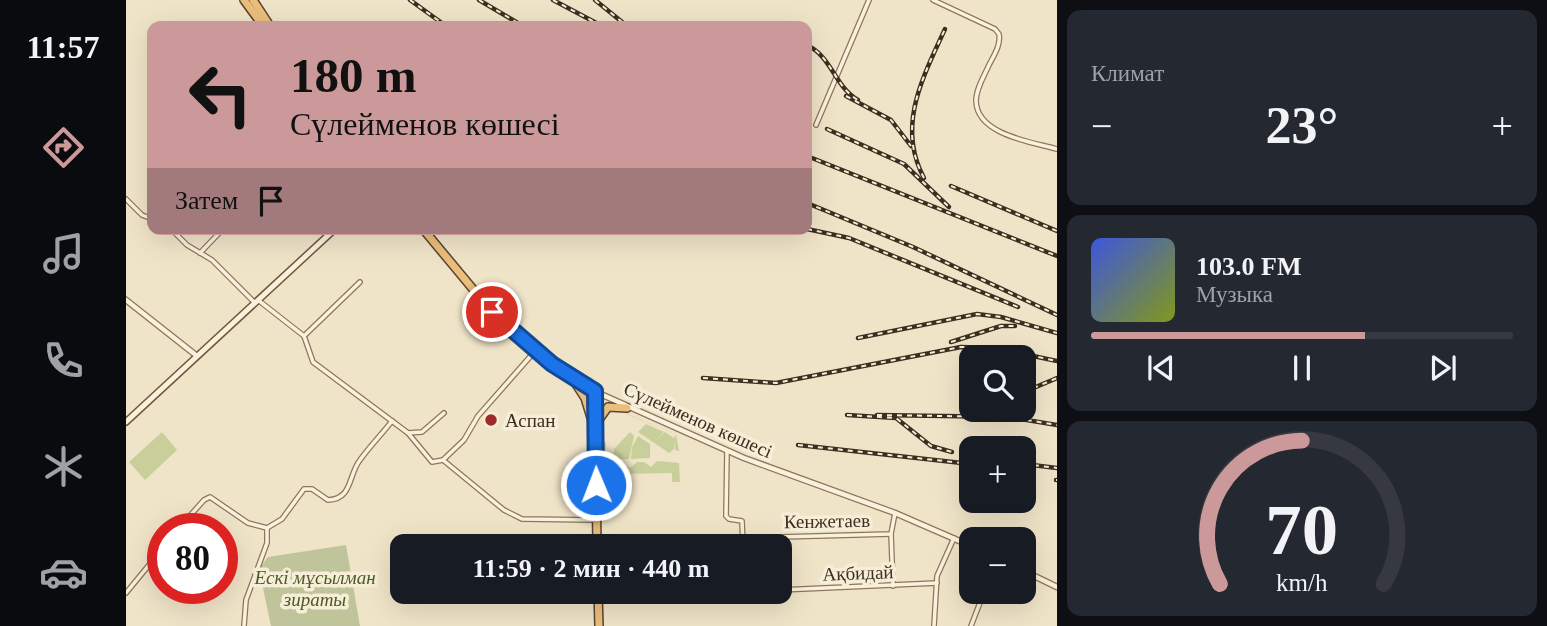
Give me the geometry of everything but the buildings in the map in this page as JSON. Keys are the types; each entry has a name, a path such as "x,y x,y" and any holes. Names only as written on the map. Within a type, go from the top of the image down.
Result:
{"highway":[{"path":"244,0 259,21"},
{"path":"253,0 267,21"},
{"name":"Сүлейменов көшесі","path":"427,235 478,297 536,351 595,391"},
{"path":"559,368 576,382 584,394 595,439"},
{"path":"595,391 597,534"},
{"path":"595,439 598,419 604,410 613,406 627,408"},
{"path":"599,604 600,626"}],"main road":[{"path":"126,422 329,235"}],"street":[{"path":"816,125 869,0"},
{"path":"933,0 995,29 999,34 999,45 977,94 978,112 983,120 1002,132 1057,149"},
{"path":"126,199 147,217"},
{"path":"178,235 200,254 212,260 256,302 304,336 313,362 408,433 432,462 443,460 464,440 478,416 536,351"},
{"path":"200,254 217,235"},
{"path":"304,336 360,282"},
{"path":"126,300 197,356"},
{"name":"Сүлейменов көшесі","path":"595,391 627,408 727,451 895,513 959,540"},
{"path":"408,433 422,432 444,412"},
{"path":"238,516 244,521 267,528 282,519 304,489 312,489 328,500 343,495 351,484 359,461 393,421"},
{"path":"727,451 726,516 742,522 743,534"},
{"path":"443,460 505,510 522,519 597,520"},
{"path":"192,513 204,500 214,497 234,513"},
{"name":"Кенжетаев","path":"792,537 891,534 895,513"},
{"path":"244,626 246,600 267,543 267,528"},
{"path":"891,534 893,586"},
{"path":"934,626 938,571 954,538"},
{"path":"126,593 147,567"},
{"path":"1036,577 1057,587"},
{"name":"Ақбидай","path":"792,590 937,583"},
{"path":"971,626 979,604"}],"green space":[{"path":"611,407 676,434 614,409 603,415 603,442 606,442 606,449 600,453 601,415"},
{"path":"646,424 664,432 655,441 665,432 674,438 676,434 679,451 675,450 675,440 674,449 669,453 638,432"},
{"path":"162,432 177,450 145,480 129,462"},
{"path":"630,432 634,436 629,459 613,460 614,449"},
{"path":"638,436 650,444 650,458 631,459 632,447"},
{"path":"657,461 679,463 680,482 672,482 672,473 620,474 619,484 615,484 616,462 623,462 630,468 637,462 644,462 651,467"},
{"name":"Ескі мұсылман зираты","path":"346,545 360,626 271,626 259,569 268,557"}],"railway":[{"path":"410,0 439,21"},
{"path":"479,0 515,21"},
{"path":"553,0 593,21"},
{"path":"595,0 621,21"},
{"path":"924,178 912,140 913,121 921,84 945,29"},
{"path":"812,48 822,57 844,88 858,100"},
{"path":"846,96 891,120 911,146"},
{"path":"827,129 904,164 949,207"},
{"path":"812,158 1057,256"},
{"path":"951,186 1057,231"},
{"path":"812,205 913,247 1057,315"},
{"path":"812,230 849,238 1018,307"},
{"path":"858,338 977,314 1001,317 1057,333"},
{"path":"951,342 1001,326 1015,326"},
{"path":"703,378 776,383 961,347 995,348 1057,361"},
{"path":"1036,387 1057,378"},
{"path":"847,415 896,418 931,446 952,452"},
{"path":"877,415 1009,417 1057,425"},
{"path":"798,445 959,463"},
{"path":"1036,465 1057,468"}],"place":[{"name":"Аспан","path":"491,420"}],"route":[{"path":"492,312 552,364 595,391 596,485"}]}
